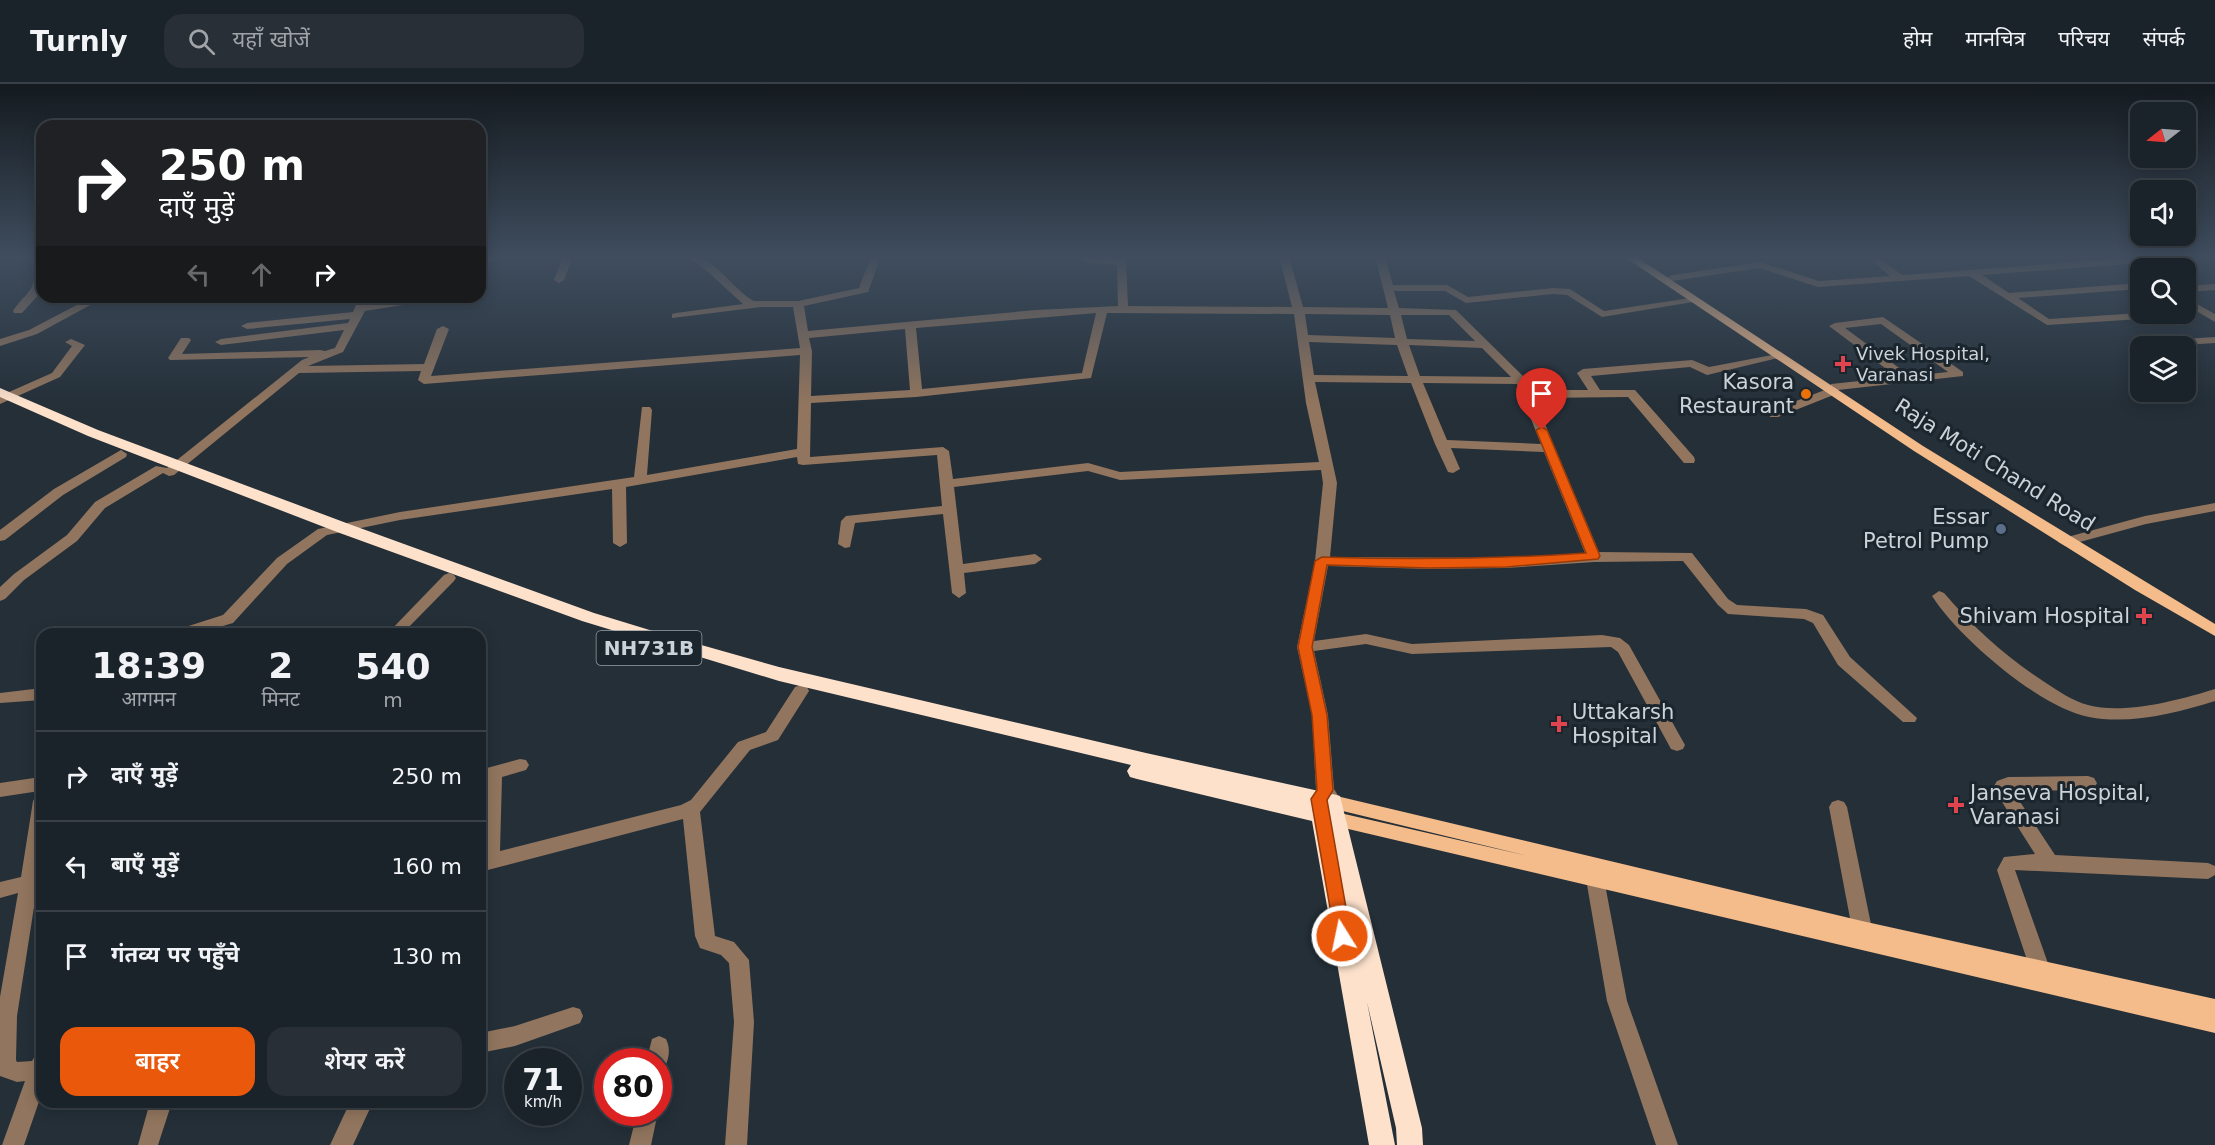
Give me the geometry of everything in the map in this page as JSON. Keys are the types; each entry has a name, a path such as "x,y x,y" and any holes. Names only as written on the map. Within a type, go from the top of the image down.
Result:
{"highway":[{"name":"NH731B","path":"2,398 121,454 169,468 343,528 588,617 724,660 1327,805"},
{"name":"NH731B","path":"2,398 93,433 169,468"},
{"name":"NH731B","path":"240,494 323,532 655,650 801,691 1327,805"},
{"path":"1327,805 1382,1145"},
{"path":"1327,805 1409,1128 1410,1145"}],"main road":[{"path":"1703,306 1834,389"},
{"path":"1712,306 1930,457 2070,540 2215,631"},
{"name":"Raja Moti Chand Road","path":"2070,540 2215,621"},
{"path":"1327,805 1595,879 2215,1024"},
{"path":"1327,805 2215,1008"}],"street":[{"path":"18,311 23,306"},
{"path":"0,343 33,332 84,306"},
{"path":"676,316 753,306"},
{"path":"798,306 806,351 803,461 943,451 959,593"},
{"path":"1298,306 1330,483 1322,561 1305,647 1320,715 1327,805"},
{"path":"1394,306 1401,342 1453,469"},
{"path":"1590,306 1602,314 1608,314 1656,306"},
{"path":"2022,306 2047,322 2130,317"},
{"path":"247,326 360,307"},
{"path":"0,596 19,578 72,538 100,506 169,468 306,363 339,350 360,307"},
{"path":"2196,307 2211,316"},
{"path":"805,335 1036,313 1123,309 1452,312 1521,381 1594,556"},
{"path":"805,400 916,393 1087,376 1102,310"},
{"path":"2196,314 2211,316"},
{"path":"1774,414 1834,389 1906,378 1959,374 1883,320 1835,326 1906,378"},
{"path":"910,324 916,393"},
{"path":"221,342 352,326"},
{"path":"443,328 424,380 806,351"},
{"path":"1303,338 1485,345"},
{"path":"185,340 174,358 332,352"},
{"path":"2196,341 2215,340"},
{"path":"2,398 59,372 79,346 71,342"},
{"path":"1596,393 1583,373 1692,363 1707,371 1778,355"},
{"path":"296,370 428,367"},
{"path":"1309,378 1521,381"},
{"path":"1526,394 1631,393 1689,460"},
{"path":"640,480 646,410"},
{"path":"1441,444 1550,448"},
{"path":"200,628 228,619 282,561 323,532 400,516 619,484 803,452"},
{"path":"0,537 17,521 78,478 121,454"},
{"path":"947,484 1088,467 1120,476 1132,476 1326,466"},
{"path":"619,484 620,543"},
{"path":"2070,540 2145,520 2213,508"},
{"path":"844,544 848,520 851,519 950,509"},
{"path":"1322,561 1429,564 1506,563 1594,556 1687,556 1723,602 1733,610 1811,615 1818,619 1844,661 1909,718"},
{"path":"956,569 1035,559"},
{"path":"0,578 19,578"},
{"path":"400,628 449,578"},
{"path":"1939,596 1973,635 2057,698 2088,711 2113,712 2182,704 2215,695"},
{"path":"1305,647 1366,639 1412,649 1543,642 1602,640 1615,642 1624,649 1677,744"},
{"path":"520,765 493,773 486,862 691,809 706,797 744,746 772,736 801,691"},
{"path":"2,698 36,695"},
{"path":"2050,861 2003,786 2008,784 2088,783"},
{"path":"0,790 36,786"},
{"path":"1838,807 1862,929"},
{"path":"691,809 705,936 707,942 727,948 739,960 744,1022 736,1145"},
{"path":"2040,969 2007,865 2010,862 2050,861 2208,871"},
{"path":"1595,879 1617,1002 1667,1145"},
{"path":"0,890 36,881 4,1017 7,1069 17,1072 36,1068"},
{"path":"486,1042 515,1036 573,1016"},
{"path":"13,1145 36,1081"},
{"path":"148,1143 159,1108"},
{"path":"341,1145 359,1108"},
{"path":"640,1145 645,1126"}],"place":[{"name":"Vivek Hospital, Varanasi","path":"1843,364"},
{"name":"Kasora Restaurant","path":"1806,394"},
{"name":"Essar Petrol Pump","path":"2001,529"},
{"name":"Shivam Hospital","path":"2144,616"},
{"name":"Uttakarsh Hospital","path":"1559,724"},
{"name":"Janseva Hospital, Varanasi","path":"1956,805"}],"route":[{"path":"1342,936 1319,799 1325,790 1320,715 1305,647 1322,561 1429,564 1506,563 1594,556 1542,430"}]}
